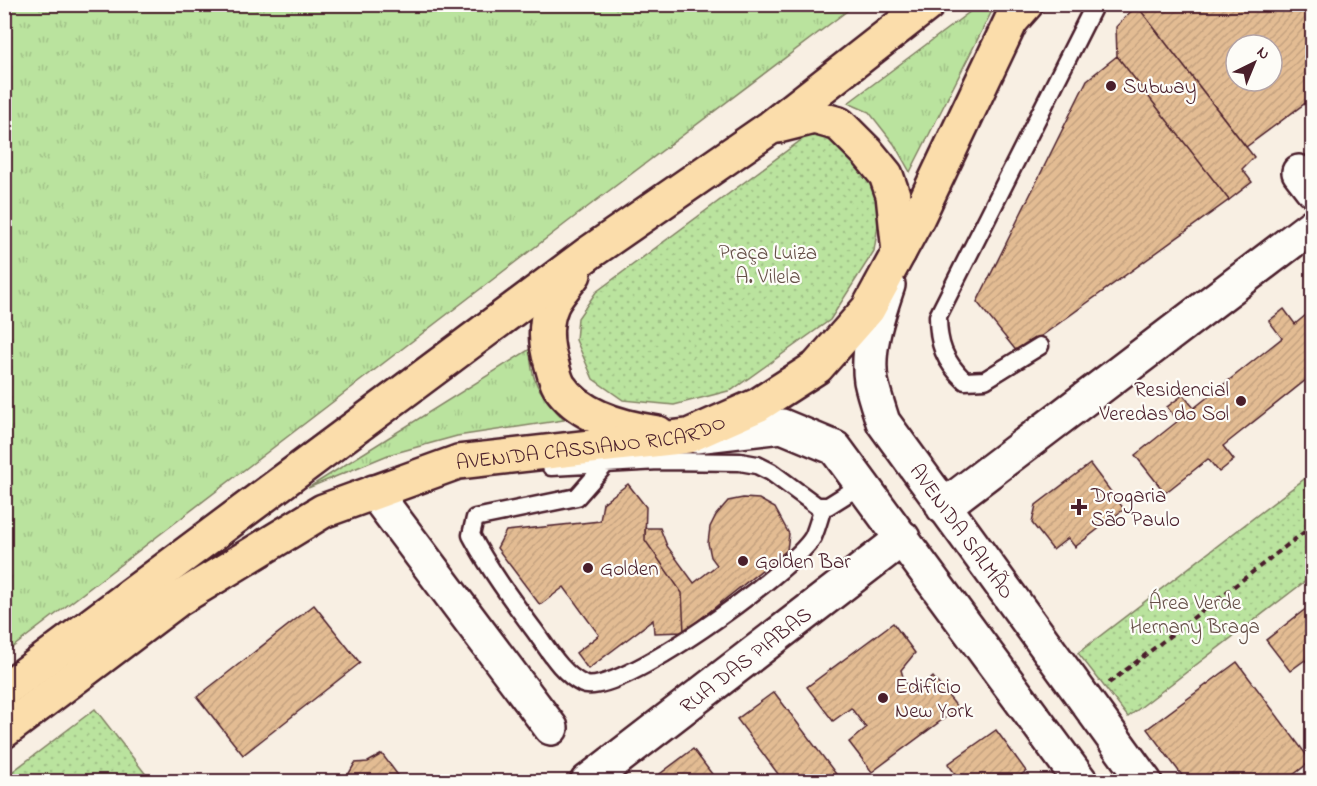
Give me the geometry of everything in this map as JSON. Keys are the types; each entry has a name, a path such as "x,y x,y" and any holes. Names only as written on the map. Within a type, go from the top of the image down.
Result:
{"main road":[{"path":"4,690 589,253 771,127 928,4"},
{"name":"AVENIDA CASSIANO RICARDO","path":"4,731 177,600 323,511 458,462 613,454 688,436 758,405 817,367 868,309 918,217 1011,21 1026,4"},
{"path":"771,127 814,117 839,124 885,175 893,195 899,252"},
{"path":"589,253 553,303 545,326 548,347 559,385 578,404 595,416 634,430 688,436"}],"street":[{"path":"943,507 1312,226"},
{"name":"AVENIDA SALMÃO","path":"899,252 873,329 871,380 883,422 1144,782"},
{"path":"688,436 782,426 835,448 1077,776 1112,739"},
{"path":"374,492 551,728"},
{"name":"RUA DAS PIABAS","path":"587,782 903,538"}],"lane":[{"path":"1040,346 984,380 965,381 951,368 946,357 938,336 938,316 1095,4"},
{"path":"823,507 813,538 789,564 714,623 626,674 598,685 584,685 562,669 487,565 471,535 476,518 577,497 613,454 659,461 740,462 757,465 771,472 817,506 823,507 863,484"}],"path":[{"path":"1086,701 1312,526"}],"green space":[{"path":"5,4 855,4 855,5 5,653"},
{"path":"979,5 995,5 910,172 894,144 869,112 848,103"},
{"name":"Praça Luiza A. Vilela","path":"808,135 831,137 874,186 879,218 874,251 830,320 732,390 674,405 623,400 593,379 576,340 578,318 596,292"},
{"path":"530,349 535,381 549,403 564,420 457,436 388,455 308,488"},
{"name":"Área Verde Hernany Braga","path":"1312,473 1312,576 1128,717 1078,653"},
{"path":"95,709 151,781 19,781 12,772"}],"building":[{"path":"1141,4 1312,4 1312,98 1246,147 1138,7"},
{"path":"1138,7 1254,157 1242,169 1252,182 1229,200 1117,56 1116,27"},
{"path":"1117,56 1229,200 1018,353 977,302 1087,80"},
{"name":"Residencial Veredas do Sol","path":"1284,309 1295,324 1312,310 1312,378 1311,376 1223,446 1234,460 1219,472 1208,459 1165,493 1135,455 1178,421 1167,407 1183,395 1194,408 1282,338 1269,321"},
{"name":"Drogaria São Paulo","path":"1090,464 1124,509 1075,547 1068,538 1053,550 1032,523 1036,505"},
{"name":"Golden","path":"628,484 646,507 645,540 682,593 684,632 654,633 653,620 588,669 576,653 599,635 564,587 540,605 497,548 506,531 600,521 603,503"},
{"name":"Golden Bar","path":"743,498 759,499 775,508 789,534 787,550 684,632 682,593 645,540 645,528 660,528 667,546 694,583 717,565 711,557 708,543 710,527 716,515 728,501"},
{"path":"1312,604 1312,669 1305,660 1290,671 1266,640"},
{"path":"314,605 360,663 243,755 197,697"},
{"name":"Edifício New York","path":"893,623 915,653 901,670 905,683 914,688 924,685 933,677 958,708 872,772 849,742 866,728 851,708 833,721 807,687"},
{"path":"1237,662 1311,761 1284,782 1187,782 1147,729"},
{"path":"774,692 842,782 784,782 737,719"},
{"path":"996,730 1026,771 1012,782 961,782 948,764"},
{"path":"693,749 718,782 660,782 656,777"},
{"path":"382,754 403,782 344,782 355,763 368,762"}],"place":[{"name":"Subway","path":"1111,86"},
{"name":"Residencial Veredas do Sol","path":"1241,401"},
{"name":"Drogaria São Paulo","path":"1079,507"},
{"name":"Golden Bar","path":"743,561"},
{"name":"Golden","path":"588,568"},
{"name":"Edifício New York","path":"883,698"}]}
